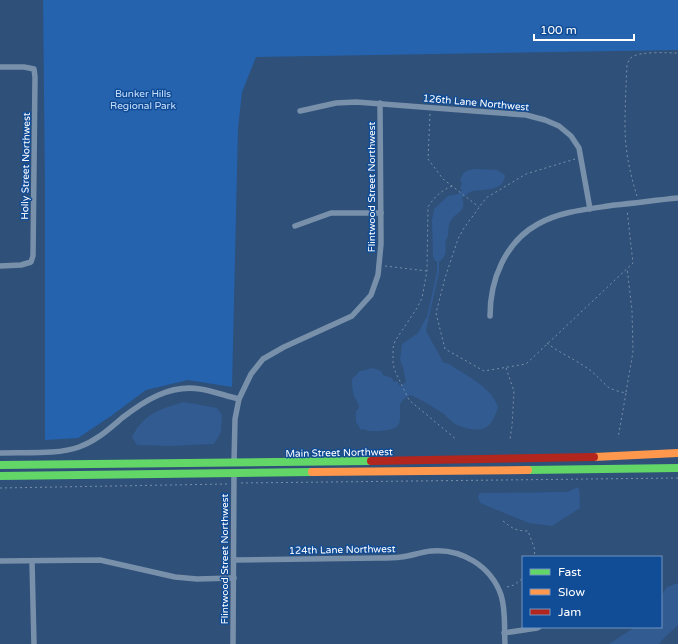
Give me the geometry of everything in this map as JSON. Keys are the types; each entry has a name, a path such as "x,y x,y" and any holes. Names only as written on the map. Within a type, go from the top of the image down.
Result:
{"main road":[{"name":"Main Street Northwest","path":"0,465 234,463 582,457 678,453"},
{"name":"Main Street Northwest","path":"0,476 678,468"}],"street":[{"name":"Holly Street Northwest","path":"0,67 24,67 34,69 35,77 33,256 31,262 21,265 0,266"},
{"name":"126th Lane Northwest","path":"300,111 336,103 356,102 526,115 545,120 559,126 571,136 579,148 590,209"},
{"name":"Flintwood Street Northwest","path":"234,463 235,418 239,399 251,374 264,359 284,346 352,316 370,295 378,275 381,244 380,103"},
{"path":"490,316 490,303 498,270 509,249 525,233 539,223 565,214 590,209 678,198"},
{"path":"295,226 331,213 381,213"},
{"path":"0,453 62,451 78,447 97,439 143,403 165,392 183,389 198,389 239,399"},
{"name":"Flintwood Street Northwest","path":"233,644 234,473"},
{"name":"124th Lane Northwest","path":"234,560 401,557 431,551 456,553 477,562 492,577 501,595 505,644"},
{"path":"0,562 100,560 175,577 197,579 234,578"},
{"path":"32,562 34,644"},
{"path":"504,633 537,628"}],"path":[{"path":"639,202 631,173 626,141 627,65 632,56 640,54 678,53"},
{"path":"430,107 428,159 443,179 479,207"},
{"path":"581,157 526,174 486,198 479,207 458,239 445,278 436,313 445,348 484,372 526,364 546,343 633,263 626,204"},
{"path":"452,186 441,192 433,199 428,207 427,271 422,298 395,341 393,348 395,371 409,400 457,440"},
{"path":"379,265 427,271"},
{"path":"618,438 633,352 632,310 627,268"},
{"path":"546,343 591,370 609,387 626,393"},
{"path":"506,368 514,391 510,439"},
{"path":"0,488 678,478"},
{"path":"503,520 517,531 528,531 535,550 534,556"},
{"path":"507,587 514,585 522,579"}],"green space":[{"name":"Bunker Hills Regional Park","path":"43,0 678,0 678,50 256,57 242,92 238,128 232,387 188,380 146,390 78,438 45,440"}],"shaded area":[{"path":"476,169 497,170 505,175 504,181 497,187 470,192 462,198 463,208 454,216 449,224 445,255 441,261 435,261 433,256 432,220 434,209 448,196 458,194 462,190 460,188 462,183 460,180 462,175 468,171"},
{"path":"429,317 426,331 442,362 449,364 470,377 490,393 498,407 493,420 488,426 481,429 462,427 455,424 443,413 430,405 410,395 400,404 400,421 396,427 379,431 361,430 356,422 356,411 359,406 353,394 352,379 359,371 372,368 381,371 383,375 392,378 394,382 397,381 400,386 406,382 400,360 402,344 418,333 426,318"},
{"path":"184,402 217,408 222,415 221,432 214,444 171,446 137,445 132,437 147,417 167,407"},
{"path":"578,487 580,494 580,508 552,526 529,523 480,503 478,496 480,493 567,492"},
{"path":"678,583 678,625 659,644 609,644 633,628 662,628 662,594 667,587"}],"waterway":[{"path":"428,317 438,272 438,261"}],"traffic: fast":[{"path":"0,465 371,461"},
{"path":"528,470 678,468"},
{"path":"0,476 312,472"}],"traffic: slow":[{"path":"594,457 678,453"},
{"path":"312,472 528,470"}],"traffic: jam":[{"path":"371,461 594,457"}]}
